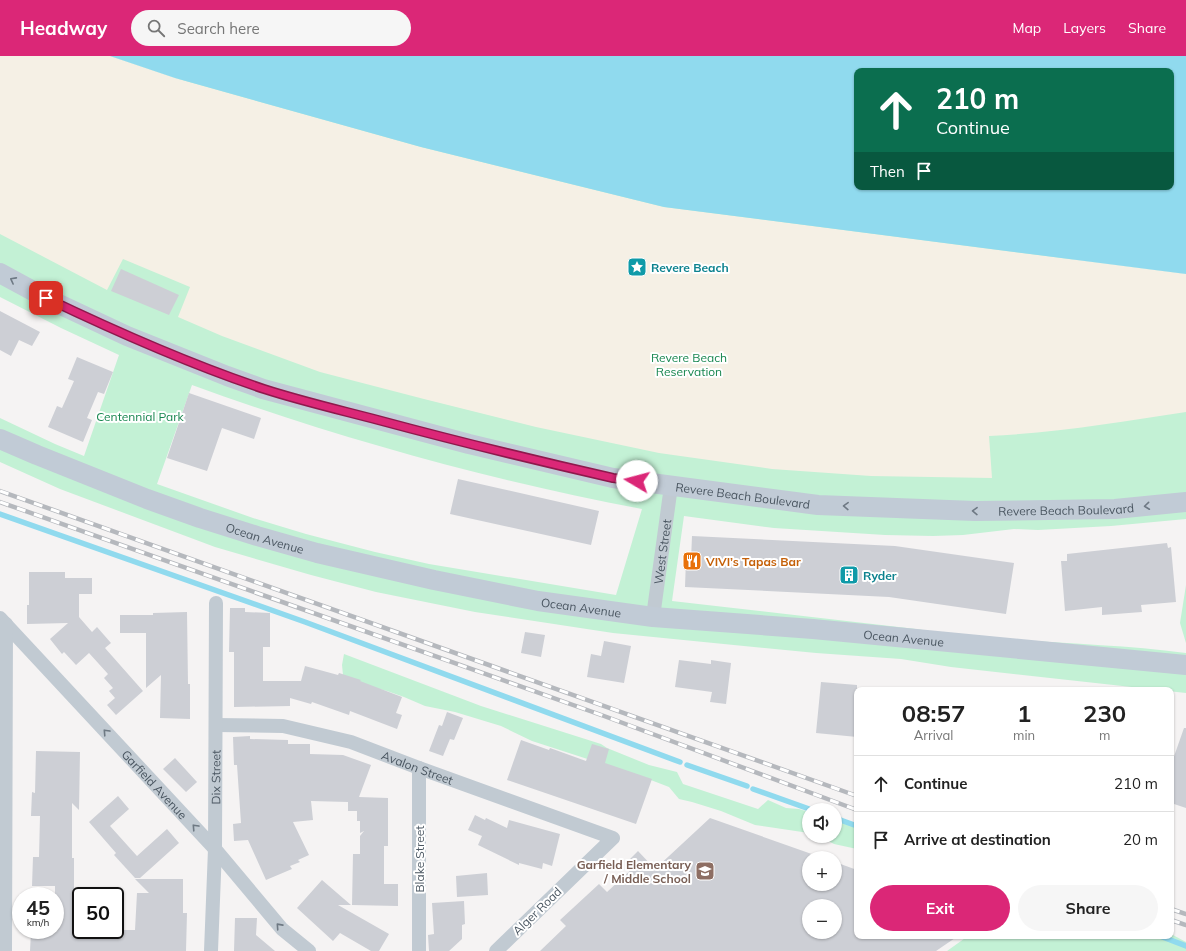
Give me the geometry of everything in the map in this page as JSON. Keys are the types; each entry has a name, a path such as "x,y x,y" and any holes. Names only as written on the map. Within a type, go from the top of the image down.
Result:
{"main road":[{"name":"Revere Beach Boulevard","path":"0,274 85,317 127,336 227,376 290,397 484,448 613,478 818,505 967,511 1115,509 1186,502"},
{"name":"Ocean Avenue","path":"0,439 36,455 147,499 229,527 317,553 434,580 538,601 654,617 813,629 1186,665"}],"street":[{"name":"West Street","path":"654,617 671,486"},
{"name":"Dix Street","path":"211,951 215,849 216,603"},
{"name":"Garfield Avenue","path":"3,621 215,849 282,929 309,951"},
{"path":"3,621 5,951"},
{"name":"Avalon Street","path":"216,725 283,726 351,742 613,838"},
{"name":"Blake Street","path":"419,768 419,951"},
{"name":"Alger Road","path":"496,951 613,838"}],"green space":[{"name":"Revere Beach","path":"0,56 110,56 175,78 1077,260 1186,274 1186,519 1111,526 1038,530 1014,529 963,535 933,536 885,535 774,528 684,516 672,601 949,634 1118,646 1186,653 1186,693 1174,692 1174,687 1132,687 951,667 901,659 816,653 613,633 475,612 376,592 215,547 60,489 0,462 0,418 84,456 119,355 0,297","holes":["192,385 302,423 471,471 585,498 642,509 616,595 429,564 375,552 253,518 157,484"]},
{"path":"1186,585 1186,643 1180,623"},
{"path":"344,654 481,706 601,744 607,748 649,765 677,772 683,784 758,809 768,800 786,808 802,810 802,832 755,825 721,811 679,799 669,787 643,777 532,741 501,726 455,712 425,706 404,697 372,687 343,675 342,665"},
{"path":"842,821 854,825 854,848 832,843 842,843"},
{"path":"1174,936 1186,942 1186,951 947,951 964,939 1174,939"}],"sand":[{"name":"Revere Beach","path":"0,56 110,56 175,78 421,147 664,207 1186,274 1186,412 1063,430 989,436 992,478 871,476 772,469 659,453 536,427 320,372 222,336 178,317 190,287 123,259 107,290 0,234"}],"water":[{"path":"110,56 1186,56 1186,274 664,207 421,147 175,78"}],"building":[{"path":"121,269 179,295 169,315 111,291"},
{"path":"0,311 40,332 32,346 19,340 11,356 0,350"},
{"path":"77,357 113,372 104,394 98,392 87,418 92,420 83,442 48,427 57,406 62,408 74,381 68,379"},
{"path":"189,393 261,418 254,439 222,428 207,471 167,458"},
{"path":"458,479 599,511 591,545 450,514"},
{"name":"Ryder","path":"692,536 895,546 1014,563 1006,614 889,597 685,587 686,559 691,560"},
{"path":"1167,543 1168,548 1171,547 1176,602 1141,605 1142,612 1102,615 1102,607 1065,611 1061,561 1067,561 1067,554"},
{"path":"29,572 65,572 65,578 92,578 92,594 79,594 79,617 92,632 97,627 111,643 105,648 143,691 116,715 107,705 115,698 109,691 113,688 104,678 108,674 89,653 76,665 64,652 62,654 50,639 68,623 27,624 27,605 29,605"},
{"path":"230,608 245,608 245,612 270,613 270,647 263,647 263,681 301,681 305,666 338,675 339,673 361,680 360,681 402,697 396,713 402,715 397,729 350,711 349,715 312,702 311,704 290,698 290,706 234,707 234,652 229,652"},
{"path":"187,612 190,719 160,718 161,675 146,688 146,633 120,633 120,615 153,615 153,613"},
{"path":"525,632 545,635 541,657 521,653"},
{"path":"604,641 631,646 624,683 587,677 591,654 601,656"},
{"path":"679,660 711,664 711,660 731,663 726,704 710,702 712,692 675,687"},
{"path":"821,682 857,685 857,687 854,687 854,737 816,733"},
{"path":"447,712 463,718 454,740 450,739 443,756 429,751 439,725 442,726"},
{"path":"1184,728 1186,728 1186,808 1174,804 1174,756"},
{"path":"250,736 250,739 288,740 288,744 310,744 310,754 343,755 371,765 359,797 388,798 388,846 384,846 384,884 398,884 398,906 352,905 353,854 360,854 360,836 364,831 360,833 360,821 357,821 357,811 348,811 348,802 311,801 313,820 293,822 309,855 298,860 300,862 290,866 292,869 266,880 248,840 234,841 233,824 241,823 237,765 234,765 233,737"},
{"path":"521,740 549,750 550,748 586,761 592,744 609,749 605,763 652,779 636,824 507,780"},
{"path":"36,751 80,752 79,810 72,803 72,858 74,858 74,887 72,887 72,939 124,939 124,930 135,930 137,893 149,893 135,879 183,879 183,913 187,913 186,951 30,951 31,939 64,939 64,887 32,886 33,857 39,857 40,816 31,816 32,792 35,793"},
{"path":"175,758 197,782 186,792 163,769"},
{"path":"118,796 129,809 110,826 137,856 167,829 179,843 140,878 135,878 114,855 116,853 89,822"},
{"path":"475,815 485,820 486,818 507,828 509,820 560,834 552,866 543,863 542,869 519,863 519,865 478,845 482,836 468,830"},
{"name":"Garfield Elementary / Middle School","path":"710,818 803,851 802,851 802,891 842,891 842,865 854,869 854,939 954,939 936,951 540,951 566,926 560,920 599,884 607,892 634,867 628,861 638,851 655,869"},
{"path":"487,873 488,895 457,897 456,876"},
{"path":"322,880 351,905 338,905 389,934 379,951 371,951 340,933 333,941 297,908"},
{"path":"464,901 465,924 462,925 462,939 449,951 429,951 428,935 434,934 432,903"},
{"path":"235,918 257,918 256,935 275,951 234,951"}],"waterway":[{"path":"0,514 305,622 680,762"},
{"path":"687,765 747,786"},
{"path":"753,789 802,806"},
{"path":"842,821 854,825"},
{"path":"1168,939 1186,946"}],"railway":[{"path":"0,491 854,795"},
{"path":"0,502 604,716 854,809"},
{"path":"1174,910 1186,914"},
{"path":"1174,921 1186,925"}],"place":[{"name":"Revere Beach","path":"637,267"},
{"name":"VIVI’s Tapas Bar","path":"692,561"},
{"name":"Ryder","path":"849,575"},
{"name":"Garfield Elementary / Middle School","path":"705,871"}],"route":[{"path":"46,298 127,336 263,389 468,444 613,478 637,481"}],"park label":[{"name":"Revere Beach Reservation","path":"689,364"},
{"name":"Centennial Park","path":"140,416"}]}
